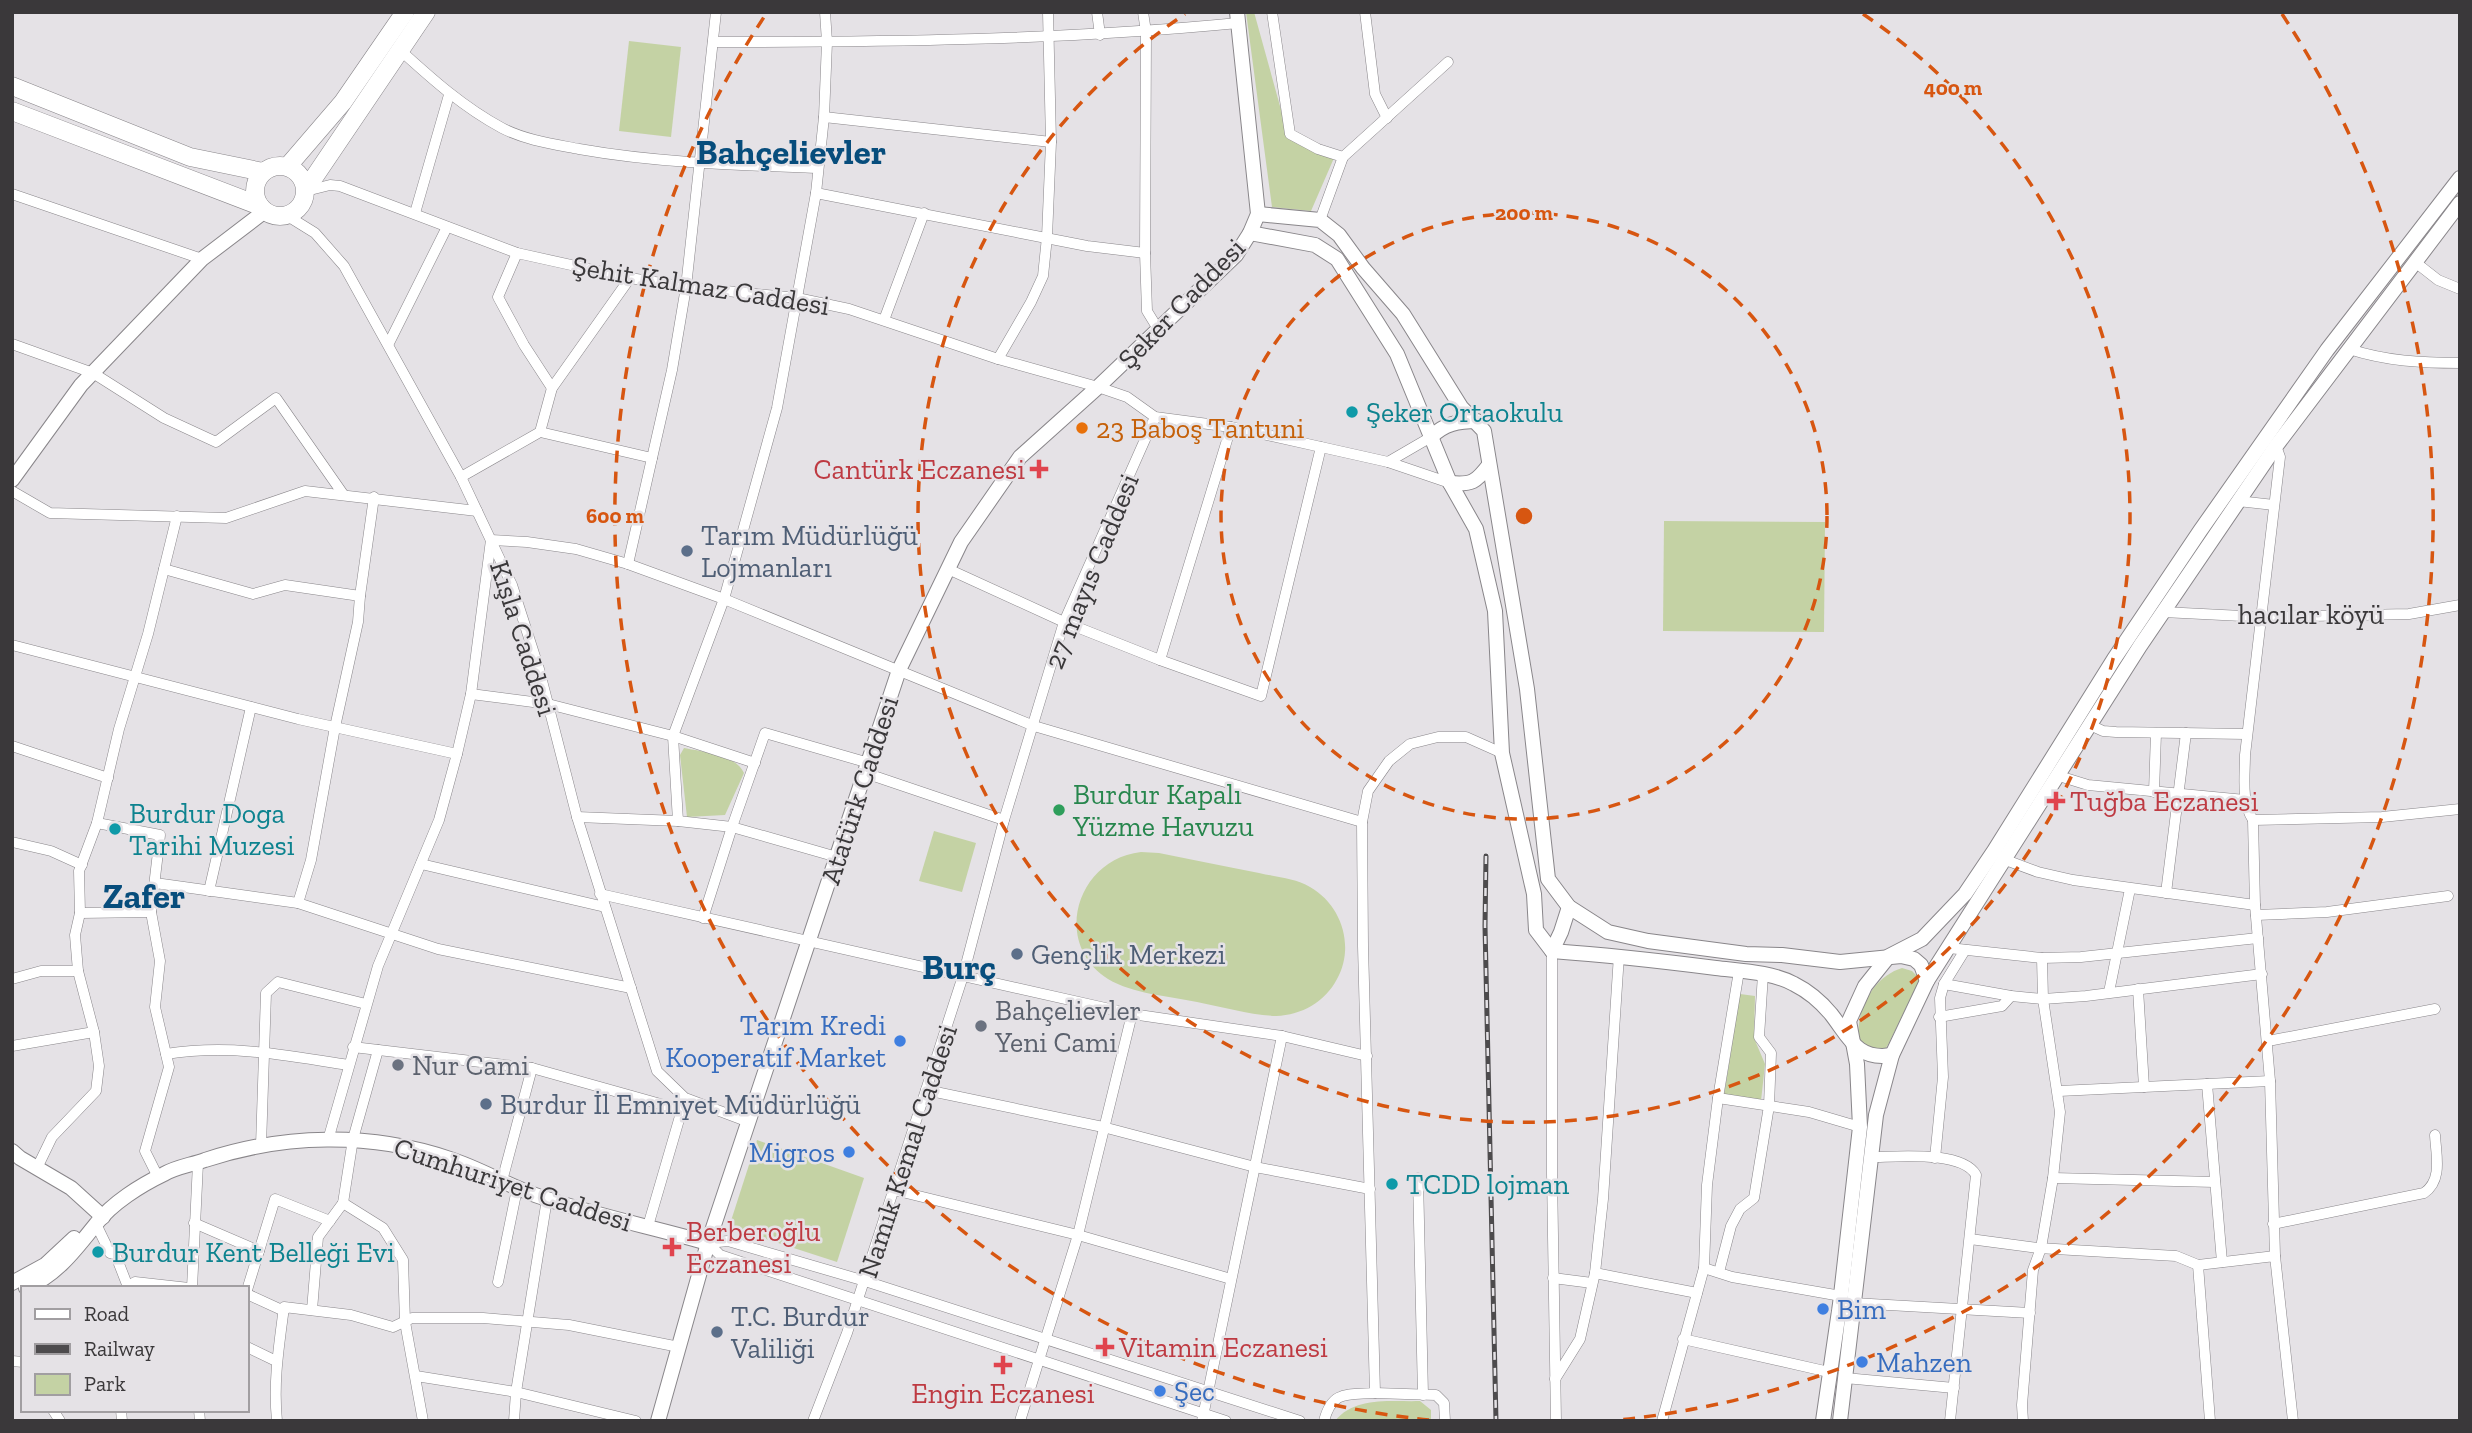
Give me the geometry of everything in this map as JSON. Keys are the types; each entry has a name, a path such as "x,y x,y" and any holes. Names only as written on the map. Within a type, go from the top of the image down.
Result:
{"highway":[{"path":"288,166 343,102 405,12"},
{"path":"12,111 263,208 272,214 286,215 299,207 305,188 426,12"},
{"path":"12,86 190,157 263,172"},
{"path":"263,208 255,192 258,178 275,166 288,166 299,174 305,188"}],"main road":[{"path":"1237,18 1258,214 1320,220 1339,235 1363,268 1404,314 1461,407 1484,431 1527,688 1548,879 1569,906 1608,932 1648,941 1746,954 1783,955 1840,962 1889,956 1913,959 1921,965 1927,981"},
{"path":"1840,1421 1860,1127 1857,1064 1849,1021 1865,986 1889,956 1922,939 1965,894 2200,530 2327,350 2460,178"},
{"path":"1823,1421 1829,1372 1847,1299 1876,1115 1892,1055 1927,981 2162,612 2238,501 2276,446 2460,203"},
{"path":"12,480 81,385 202,259 263,208"},
{"name":"Şeker Caddesi","path":"1098,387 1236,255 1258,214"},
{"path":"1250,233 1315,245 1337,259 1397,354 1450,483 1476,529 1494,611 1502,752 1534,894 1536,930 1552,951 1619,955 1763,974 1793,982 1811,994 1852,1044 1868,1055 1892,1055"},
{"name":"Atatürk Caddesi","path":"659,1421 708,1243 900,670 961,542 1020,457 1098,387"},
{"path":"1431,437 1441,427 1461,421 1477,421"},
{"path":"1450,483 1466,484 1479,479 1489,465"},
{"path":"1552,951 1569,906"},
{"name":"Cumhuriyet Caddesi","path":"99,1220 117,1204 158,1177 198,1163 261,1146 353,1139 372,1140 426,1152 471,1167 517,1189 547,1199 708,1243"},
{"path":"12,1151 71,1188 99,1220"},
{"path":"12,1283 45,1265 79,1233 99,1220"},
{"path":"28,1286 60,1265 86,1239 99,1220"}],"street":[{"path":"628,564 672,370 686,287 716,12"},
{"path":"678,821 673,736 724,599 777,408 797,298 816,192 824,117 827,42 825,12"},
{"path":"998,359 1043,276 1051,142 1048,12"},
{"path":"1097,12 1100,35"},
{"path":"1143,12 1146,32 1147,311 1158,329"},
{"path":"1272,12 1290,134 1318,149 1343,157"},
{"path":"1365,12 1375,94 1387,118"},
{"path":"712,42 1050,38 1146,32 1237,18"},
{"path":"400,50 449,95 503,129 542,142 613,155 699,163 818,168"},
{"path":"1320,220 1343,157 1448,62"},
{"path":"415,213 449,95"},
{"path":"824,117 1051,142"},
{"name":"Şehit Kalmaz Caddesi","path":"305,188 340,186 517,253 630,278 686,287 797,298 849,309 998,359 1127,397 1155,418"},
{"path":"816,192 1087,246 1145,253"},
{"path":"12,194 202,259"},
{"path":"884,320 924,213"},
{"name":"Kışla Caddesi","path":"286,215 315,233 344,266 461,477 512,585 548,704 577,817 657,1071 685,1098"},
{"path":"389,343 447,227"},
{"path":"517,253 498,297 524,345 552,388"},
{"path":"2415,262 2438,280 2460,289"},
{"path":"540,432 552,388 630,278"},
{"path":"12,344 93,373 164,418 216,442 276,398 343,494"},
{"path":"2349,349 2377,358 2404,362 2460,363"},
{"path":"1155,418 1231,427 1388,462 1450,483"},
{"name":"27 mayıs Caddesi","path":"1034,726 1064,622 1155,418"},
{"path":"1160,660 1231,427"},
{"path":"461,477 540,432 652,458"},
{"path":"1388,462 1431,437"},
{"path":"2276,446 2280,457 2246,734 2245,800 2247,812 2253,820 2255,910 2268,1041 2275,1256 2293,1421"},
{"path":"948,569 1064,622 1261,696 1321,447"},
{"path":"12,491 50,513 226,518 305,491 477,511"},
{"path":"299,903 311,860 335,727 358,622 374,497"},
{"path":"2238,501 2274,506"},
{"path":"37,1168 52,1137 96,1091 99,1066 94,1032 78,971 75,935 80,912 79,871 97,822 177,516"},
{"path":"328,1140 378,966 439,820 457,754 471,694 491,540 576,549 628,564 724,599 1034,726 1362,822"},
{"path":"164,569 253,594 285,585 360,596"},
{"name":"hacılar köyü","path":"2162,612 2262,617 2409,614 2460,605"},
{"path":"12,645 251,707 457,754"},
{"path":"471,694 548,704 673,736 755,763"},
{"path":"209,891 251,707"},
{"path":"2090,725 2109,732 2246,734"},
{"name":"Namık Kemal Caddesi","path":"814,1419 865,1281 963,976 1003,820 1034,726"},
{"path":"703,918 765,733 867,768 1003,820"},
{"path":"2154,792 2156,733"},
{"path":"2166,893 2186,733"},
{"path":"1375,1393 1363,946 1362,822 1368,791 1388,761 1410,744 1438,737 1466,737 1502,752"},
{"path":"12,746 108,778"},
{"path":"2059,776 2079,784 2245,800"},
{"path":"2253,820 2355,818 2460,809"},
{"path":"577,817 678,821 732,827 837,857"},
{"path":"97,822 160,835 151,912 160,961 155,1007 169,1067 145,1151 158,1177"},
{"path":"12,842 51,851 82,865"},
{"path":"2003,859 2038,872 2073,880 2166,893 2255,910 2327,912 2448,896"},
{"path":"421,864 605,907"},
{"path":"155,883 299,903 391,936 438,949 631,988"},
{"path":"2109,992 2130,889"},
{"path":"600,894 1132,1014 1282,1036 1367,1056"},
{"path":"80,912 151,912"},
{"path":"1949,948 2042,958 2115,955 2258,938"},
{"path":"1935,1158 1943,1077 1940,998 1944,984 1965,950"},
{"path":"1552,951 1556,1421"},
{"path":"1555,1380 1580,1339 1593,1278 1603,1199 1619,955"},
{"path":"2023,1421 2022,1405 2034,1270 2041,1248 2053,1178 2060,1112 2059,1091 2043,999 2042,958"},
{"path":"12,979 41,971 78,971"},
{"path":"1662,1421 1704,1268 1707,1185 1739,971"},
{"path":"1719,1272 1731,1226 1740,1209 1754,1198 1769,1106 1771,1053 1759,1037 1763,974"},
{"path":"1944,984 2043,999 2262,974"},
{"path":"261,1146 266,993 278,982 366,1004"},
{"path":"2138,989 2144,1087"},
{"path":"1939,1017 2002,1006 2011,996"},
{"path":"2268,1041 2435,1009"},
{"path":"1020,1421 1078,1235 1132,1014"},
{"path":"12,1046 94,1032"},
{"path":"1202,1417 1282,1036"},
{"path":"353,1047 532,1068 682,1110"},
{"path":"166,1054 195,1050 264,1051 348,1065"},
{"path":"312,1310 318,1237 343,1203 353,1139 378,1050"},
{"path":"502,1181 532,1068"},
{"path":"2059,1091 2270,1081"},
{"path":"2207,1084 2222,1262"},
{"path":"926,1090 1103,1127 1255,1167 1370,1189"},
{"path":"648,1226 685,1098 748,1122"},
{"path":"1718,1098 1809,1112 1860,1127"},
{"path":"2273,1224 2424,1193 2430,1189 2437,1175 2435,1135"},
{"path":"1870,1157 1954,1160 1972,1167 1976,1175 1950,1421"},
{"path":"190,1286 198,1163"},
{"path":"1418,1178 1423,1395"},
{"path":"2053,1178 2215,1182"},
{"path":"498,1282 517,1189"},
{"path":"894,1190 1078,1235 1231,1279"},
{"path":"248,1289 275,1199 330,1221"},
{"path":"513,1421 547,1199"},
{"path":"343,1203 383,1228 404,1260 405,1322 423,1421"},
{"path":"99,1220 110,1253 114,1251 127,1286"},
{"path":"194,1223 259,1251"},
{"path":"1969,1239 2041,1248 2176,1256 2198,1265 2275,1256"},
{"path":"708,1243 729,1241 865,1281 1300,1421"},
{"path":"708,1243 720,1255 1041,1360 1202,1417 1226,1421"},
{"path":"2198,1265 2210,1421"},
{"path":"1704,1268 1847,1299 1962,1310 2030,1313"},
{"path":"1553,1278 1593,1278 1696,1293"},
{"path":"129,1286 135,1282 172,1286"},
{"path":"248,1293 284,1311"},
{"path":"277,1421 276,1361 284,1307 351,1315 393,1327 412,1318 483,1318 569,1325 679,1346"},
{"path":"1683,1339 1829,1372"},
{"path":"248,1347 276,1361"},
{"path":"416,1376 516,1392 636,1421"},
{"path":"1844,1378 1954,1388"},
{"path":"1324,1421 1328,1405 1337,1397 1375,1393 1436,1395 1444,1403 1445,1421"},
{"path":"814,1419 827,1421"}],"green space":[{"path":"1246,12 1254,12 1288,135 1334,158 1311,211 1272,207"},
{"path":"629,41 681,47 671,137 619,131"},
{"path":"1664,521 1825,522 1824,632 1663,631"},
{"path":"684,748 726,758 744,773 725,815 687,817 680,755"},
{"path":"934,831 976,843 962,892 919,881"},
{"path":"1141,852 1159,853 1292,880 1310,887 1330,904 1342,928 1345,941 1342,967 1332,987 1312,1006 1295,1013 1276,1016 1151,994 1108,979 1090,963 1080,945 1077,925 1079,905 1087,886 1101,870 1119,858"},
{"path":"1902,968 1912,971 1920,979 1889,1043 1884,1051 1879,1052 1860,1043 1859,1020 1862,1009 1882,979"},
{"path":"1740,994 1755,996 1754,1038 1765,1064 1761,1101 1724,1095"},
{"path":"757,1140 864,1178 837,1262 729,1227"},
{"path":"1420,1401 1431,1410 1431,1421 1335,1421 1343,1413 1363,1404"}],"railway":[{"path":"1486,856 1485,926 1496,1421"}],"place":[{"name":"Şeker Ortaokulu","path":"1352,412"},
{"name":"23 Baboş Tantuni","path":"1082,428"},
{"name":"Cantürk Eczanesi","path":"1039,469"},
{"name":"Tarım Müdürlüğü Lojmanları","path":"687,551"},
{"name":"Tuğba Eczanesi","path":"2056,801"},
{"name":"Burdur Kapalı Yüzme Havuzu","path":"1059,810"},
{"name":"Burdur Doga Tarihi Muzesi","path":"115,829"},
{"name":"Gençlik Merkezi","path":"1017,954"},
{"name":"Bahçelievler Yeni Cami","path":"981,1026"},
{"name":"Tarım Kredi Kooperatif Market","path":"900,1041"},
{"name":"Nur Cami","path":"398,1065"},
{"name":"Burdur İl Emniyet Müdürlüğü","path":"486,1104"},
{"name":"Migros","path":"849,1152"},
{"name":"TCDD lojman","path":"1392,1184"},
{"name":"Berberoğlu Eczanesi","path":"672,1247"},
{"name":"Burdur Kent Belleği Evi","path":"98,1252"},
{"name":"Bim","path":"1823,1309"},
{"name":"T.C. Burdur Valiliği","path":"717,1332"},
{"name":"Vitamin Eczanesi","path":"1105,1347"},
{"name":"Mahzen","path":"1862,1362"},
{"name":"Engin Eczanesi","path":"1003,1365"},
{"name":"Şec","path":"1160,1391"}],"district":[{"name":"Bahçelievler","path":"791,152"},
{"name":"Zafer","path":"144,896"},
{"name":"Burç","path":"959,967"}]}
